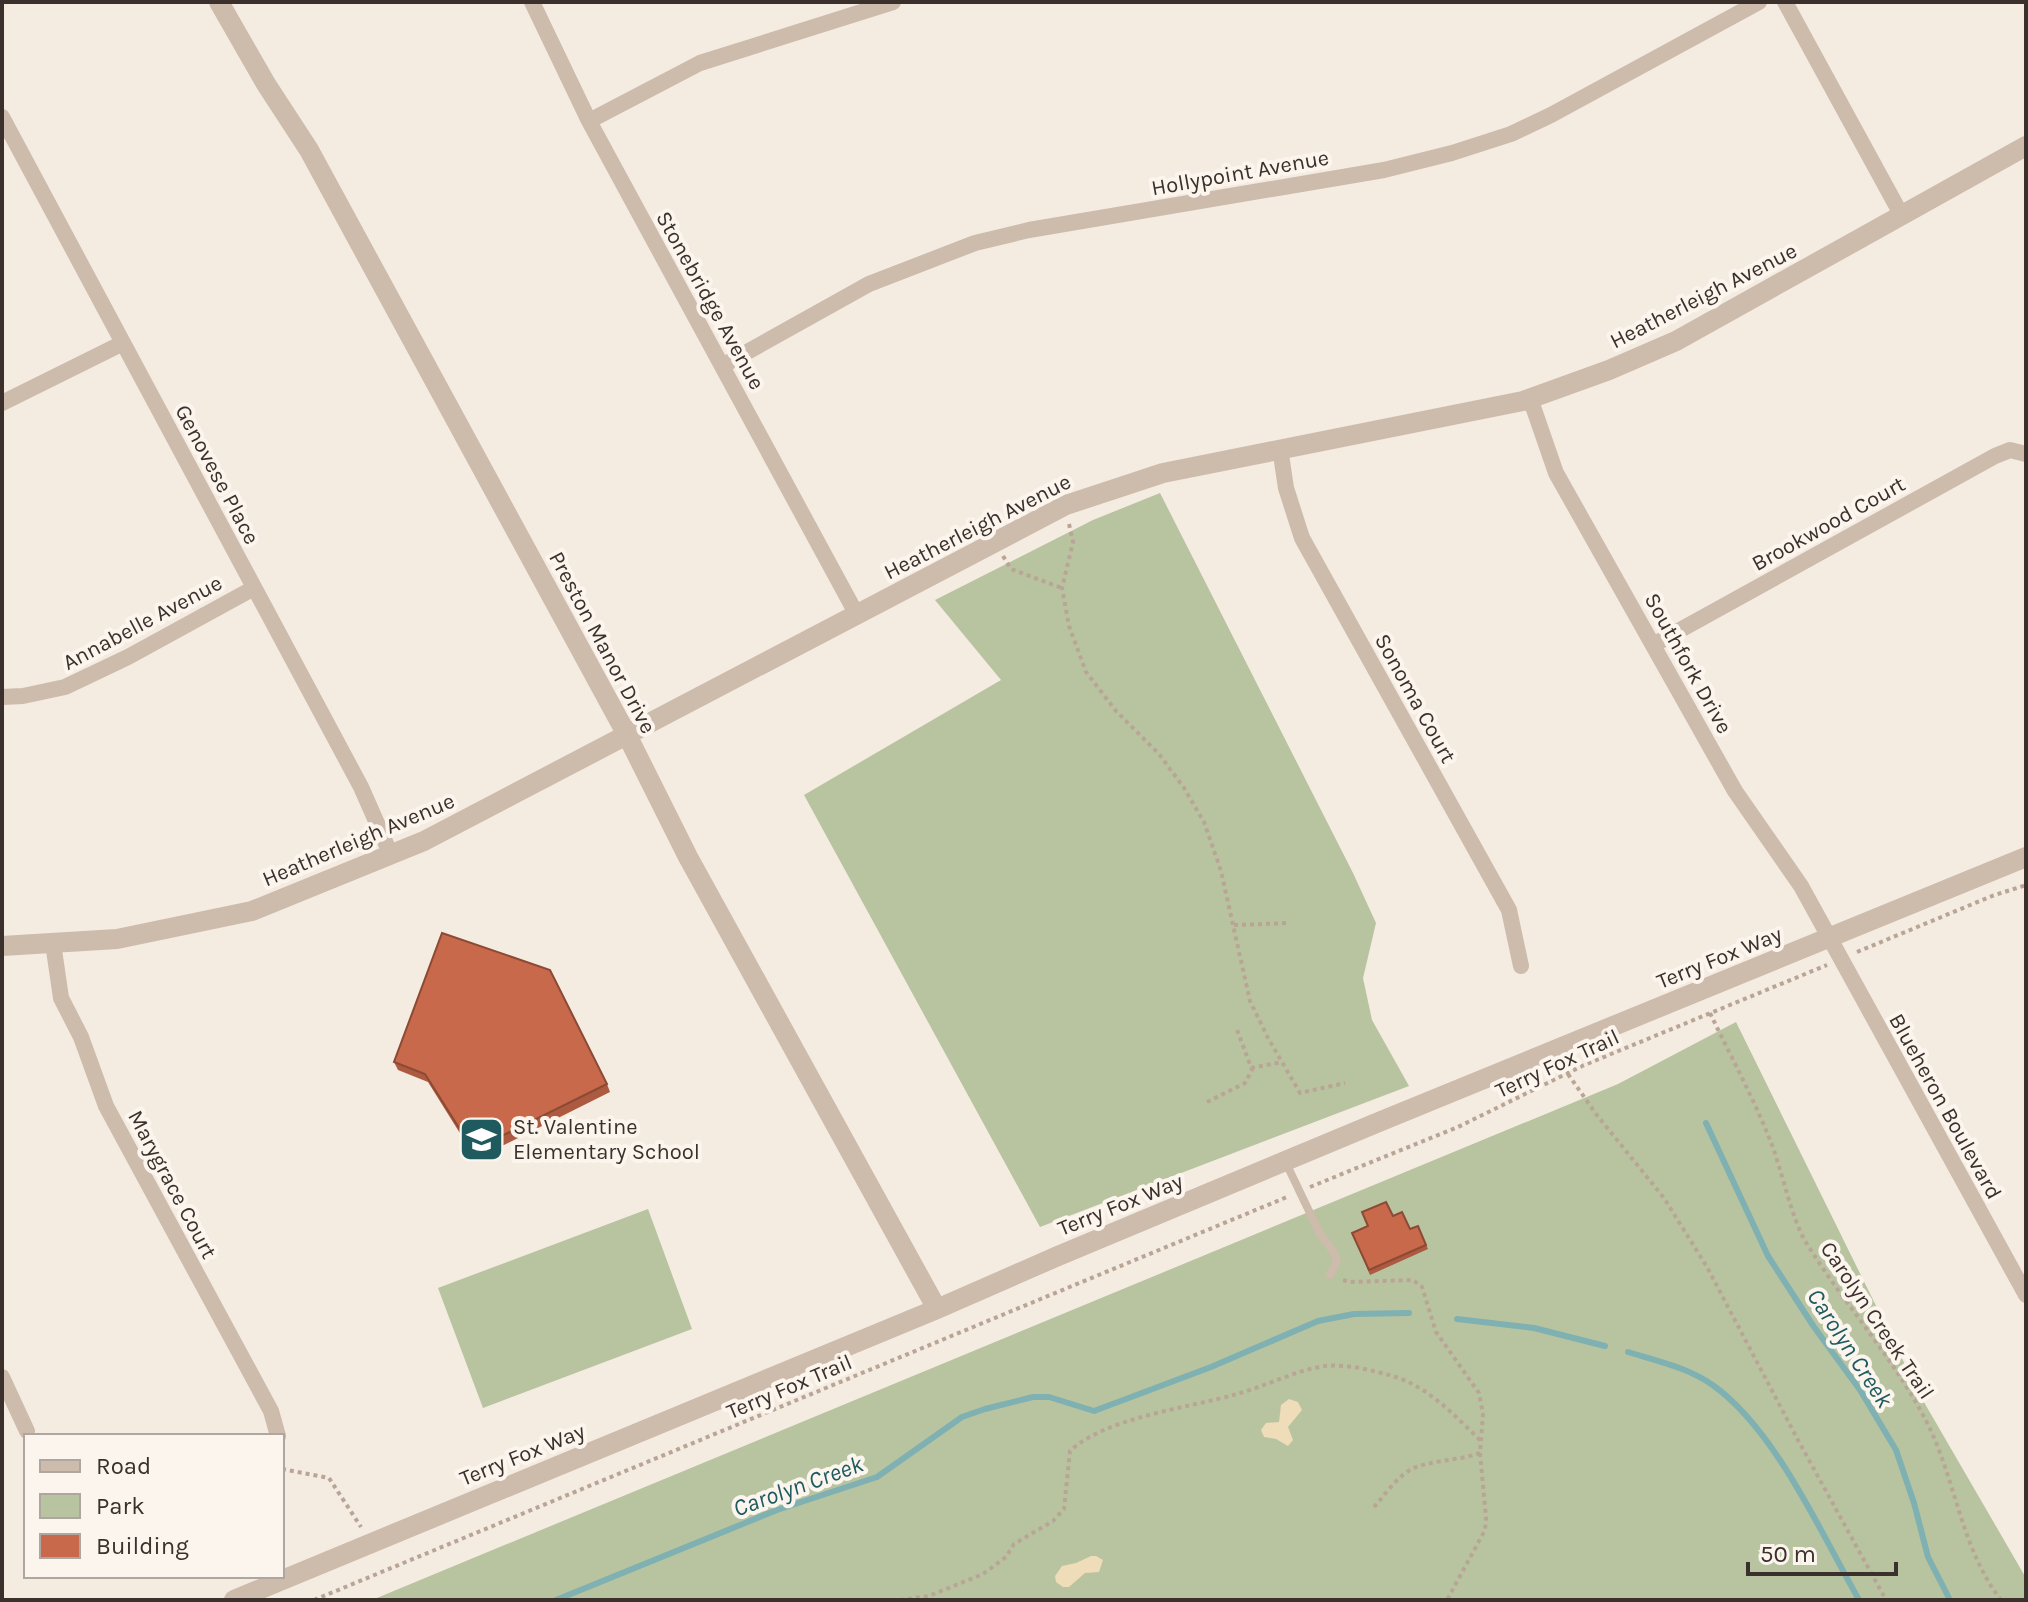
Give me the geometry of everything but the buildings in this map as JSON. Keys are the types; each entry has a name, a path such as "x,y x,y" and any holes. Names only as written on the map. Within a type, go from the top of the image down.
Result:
{"street":[{"name":"Preston Manor Drive","path":"219,2 266,84 309,150 627,735 688,857 937,1309"},
{"name":"Stonebridge Avenue","path":"532,2 589,121 857,615"},
{"path":"589,121 700,63 893,2"},
{"name":"Hollypoint Avenue","path":"722,366 869,284 975,243 1029,230 1384,170 1511,134 1571,105 1759,2"},
{"path":"1785,2 1902,216"},
{"name":"Genovese Place","path":"4,126 361,787 391,855"},
{"name":"Heatherleigh Avenue","path":"2,946 117,939 252,911 424,841 1066,505 1163,473 1530,398 1609,370 1676,341 2026,146"},
{"path":"2,403 123,343"},
{"name":"Southfork Drive","path":"1530,398 1556,473 1735,791 1801,886 1828,939"},
{"name":"Sonoma Court","path":"1280,448 1286,488 1302,538 1509,910 1521,966"},
{"name":"Brookwood Court","path":"1653,645 1995,456 2010,450 2026,454"},
{"name":"Annabelle Avenue","path":"2,697 65,687 128,657 254,588"},
{"name":"Terry Fox Way","path":"234,1600 2026,857"},
{"name":"Blueheron Boulevard","path":"1828,939 2026,1295"},
{"name":"Marygrace Court","path":"53,943 61,998 81,1037 106,1106 271,1411 277,1434"},
{"path":"2,1377 27,1431"}],"lane":[{"path":"1286,1162 1320,1234 1337,1261 1330,1275"}],"path":[{"path":"1066,505 1073,542 1062,588 1069,626 1086,672 1116,711 1159,754 1204,822 1221,871 1250,1001 1300,1093 1345,1083"},
{"path":"995,542 1011,569 1062,588"},
{"path":"1872,946 2026,885"},
{"path":"1234,925 1289,923"},
{"name":"Terry Fox Trail","path":"1315,1185 1458,1127 1567,1073 1812,971"},
{"name":"Carolyn Creek Trail","path":"1710,1013 1770,1138 1805,1241 1894,1366 1924,1417 1941,1452 1967,1538 1987,1582 2001,1600"},
{"path":"1207,1102 1245,1083 1251,1068 1236,1027"},
{"path":"1556,1050 1567,1073 1596,1114 1664,1198 1707,1267 1886,1600"},
{"path":"1251,1068 1282,1062"},
{"name":"Terry Fox Trail","path":"314,1600 1277,1201"},
{"path":"1330,1275 1349,1282 1413,1280 1422,1287 1436,1332 1479,1393 1483,1414 1480,1453 1485,1530 1447,1600"},
{"path":"900,1600 929,1596 983,1574 1006,1557 1014,1544 1053,1521 1064,1509 1070,1451 1105,1429 1235,1395 1326,1366 1344,1366 1396,1376 1434,1399 1481,1441"},
{"path":"1374,1507 1409,1471 1480,1453"},
{"path":"284,1469 329,1478 371,1542"}],"green space":[{"path":"1160,493 1376,923 1363,978 1372,1020 1409,1086 1040,1227 804,795 1001,680 935,600 1093,520"},
{"path":"1736,1022 1921,1397 2026,1578 2026,1600 372,1600 1618,1084"},
{"path":"648,1209 692,1329 483,1408 438,1288"}],"sand":[{"path":"1289,1399 1298,1402 1302,1410 1288,1427 1293,1440 1288,1446 1264,1437 1261,1430 1266,1423 1279,1422 1281,1405"},
{"path":"1091,1556 1103,1560 1099,1572 1085,1573 1069,1587 1056,1582 1055,1576 1062,1566"}],"waterway":[{"name":"Carolyn Creek","path":"1706,1123 1768,1256 1860,1390 1896,1450 1928,1557 1950,1600"},
{"name":"Carolyn Creek","path":"556,1600 777,1510 877,1477 962,1417 985,1409 1033,1397 1049,1397 1094,1411 1211,1367 1318,1321 1354,1314 1409,1313"},
{"name":"Carolyn Creek","path":"1457,1319 1534,1328 1605,1346"},
{"name":"Carolyn Creek","path":"1628,1352 1694,1374 1736,1405 1796,1485 1859,1600"}],"place":[{"name":"St. Valentine Elementary School","path":"482,1139"}]}
